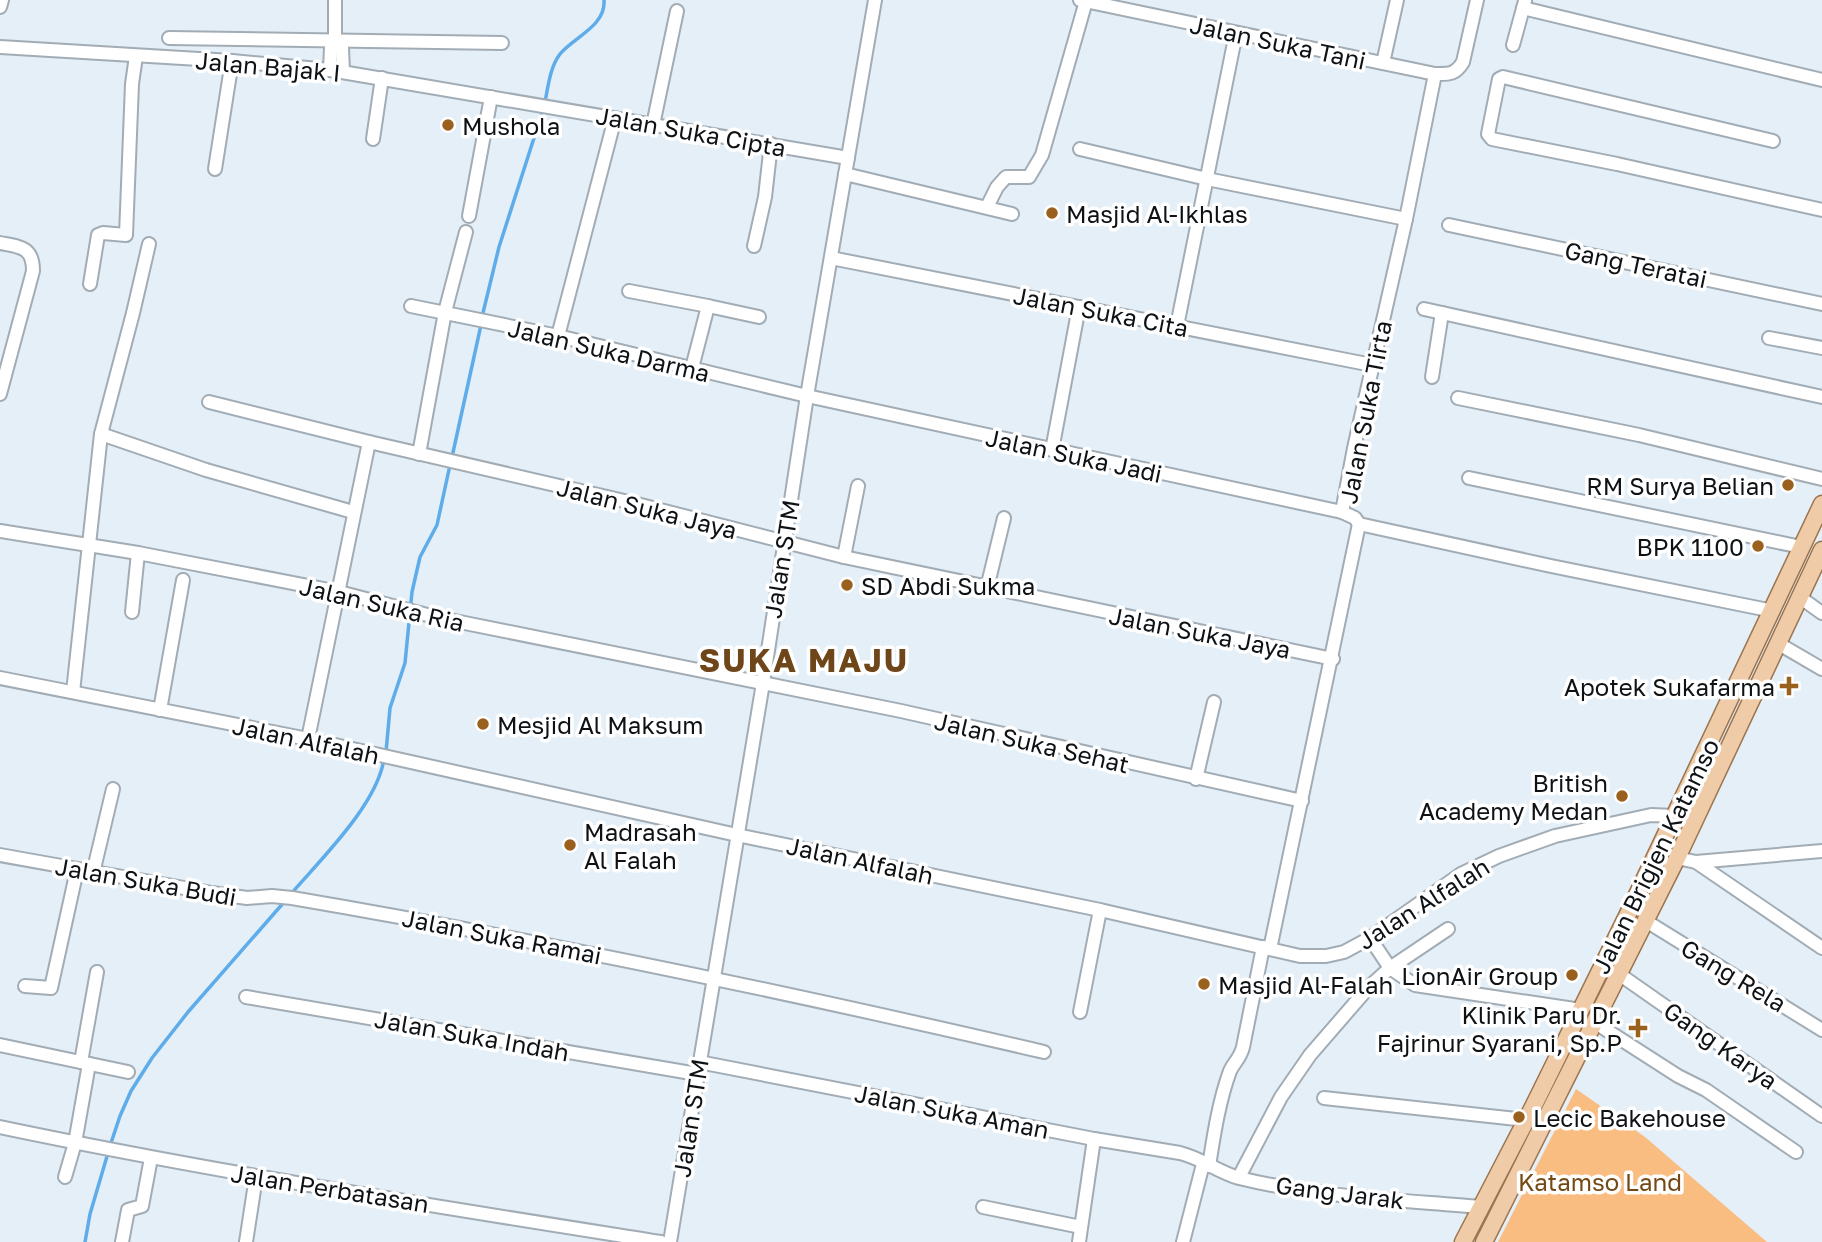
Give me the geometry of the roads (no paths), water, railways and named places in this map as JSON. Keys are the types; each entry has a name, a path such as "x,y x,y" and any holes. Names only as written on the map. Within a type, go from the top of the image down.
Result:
{"main road":[{"name":"Jalan Brigjen Katamso","path":"1463,1242 1581,1010 1822,504"},
{"name":"Jalan Brigjen Katamso","path":"1484,1242 1677,858 1822,550"}],"street":[{"path":"0,7 2,0"},
{"path":"335,0 335,40 331,47 336,71"},
{"name":"Jalan STM","path":"670,1242 807,396 875,0"},
{"path":"1383,64 1397,0"},
{"path":"1435,74 1458,71 1463,62 1477,0"},
{"path":"987,207 997,187 1006,177 1028,177 1042,155 1083,1"},
{"name":"Jalan Suka Tani","path":"1083,1 1128,5 1237,33 1435,74"},
{"path":"1513,45 1524,4 1822,80"},
{"path":"653,125 677,11"},
{"path":"1177,326 1237,33"},
{"path":"169,38 502,43"},
{"name":"Jalan Bajak I","path":"0,47 232,61 336,71 533,104"},
{"path":"90,284 98,235 125,235 132,84 136,55"},
{"path":"215,169 232,61"},
{"name":"Jalan Suka Tirta","path":"1182,1242 1232,1068 1239,1061 1243,1047 1333,659 1359,524 1355,518 1342,512 1435,74"},
{"path":"373,139 382,78"},
{"path":"1773,141 1503,78 1499,79 1488,132 1492,139 1822,210"},
{"path":"469,216 491,97"},
{"name":"Jalan Suka Cipta","path":"533,104 848,158"},
{"path":"558,336 615,118"},
{"path":"754,246 765,197 771,144"},
{"path":"1080,149 1207,179 1406,219"},
{"path":"845,174 1012,214"},
{"name":"Gang Teratai","path":"1449,225 1822,304"},
{"path":"419,454 445,312 466,232"},
{"path":"0,243 20,247 30,253 33,271 0,394"},
{"path":"73,692 101,434 149,244"},
{"name":"Jalan Suka Cita","path":"831,258 1372,365"},
{"path":"629,290 759,317"},
{"name":"Jalan Suka Darma","path":"411,306 558,336 807,396"},
{"path":"692,368 708,306"},
{"path":"1052,450 1079,307"},
{"path":"1424,309 1822,397"},
{"path":"1432,377 1442,313"},
{"path":"1769,338 1822,348"},
{"name":"Jalan Suka Jadi","path":"807,396 1342,512"},
{"path":"1458,398 1639,435 1822,479"},
{"name":"Jalan Suka Jaya","path":"209,402 633,503 844,557 1333,659"},
{"path":"101,434 206,470 353,512"},
{"path":"308,739 369,442"},
{"path":"1469,478 1801,547"},
{"path":"844,557 858,486"},
{"path":"987,588 1004,518"},
{"path":"1359,524 1773,611"},
{"name":"Jalan Suka Ria","path":"0,531 138,553 339,592 435,617 762,683"},
{"path":"132,612 138,553"},
{"path":"160,710 183,580"},
{"path":"1801,598 1822,613"},
{"path":"1779,645 1822,669"},
{"name":"Jalan Alfalah","path":"0,678 308,739 737,835 1100,910 1300,956 1326,956 1344,952 1370,938 1461,874 1499,856 1555,836 1651,815 1675,816 1694,822"},
{"name":"Jalan Suka Sehat","path":"762,683 901,711 1302,801"},
{"path":"1196,779 1214,702"},
{"path":"93,873 113,789"},
{"name":"Jalan Suka Budi","path":"0,855 247,898 292,898"},
{"path":"1677,858 1696,862 1818,855"},
{"path":"1696,862 1822,948"},
{"path":"25,986 51,988 77,870"},
{"name":"Jalan Suka Ramai","path":"292,898 511,937 712,978 1044,1052"},
{"path":"1080,1012 1100,910"},
{"name":"Gang Rela","path":"1646,921 1822,1030"},
{"path":"1239,1177 1280,1097 1310,1055 1368,988 1390,968 1448,929"},
{"path":"1370,938 1390,968 1416,986 1581,1010"},
{"path":"65,1177 75,1143 97,972"},
{"name":"Gang Karya","path":"1619,974 1822,1116"},
{"name":"Jalan Suka Indah","path":"246,997 698,1068"},
{"path":"1594,1022 1678,1076 1706,1090 1796,1152"},
{"path":"0,1045 128,1072"},
{"name":"Jalan Suka Aman","path":"698,1068 1180,1153 1192,1156 1206,1165"},
{"path":"1324,1098 1526,1120"},
{"name":"Jalan Perbatasan","path":"0,1127 117,1152 256,1177 662,1242"},
{"path":"1079,1242 1094,1139"},
{"path":"122,1242 128,1210 142,1206 151,1158"},
{"name":"Gang Jarak","path":"1206,1165 1239,1177 1303,1189 1480,1207"},
{"path":"246,1242 256,1177"},
{"path":"984,1207 1081,1227"}],"waterway":[{"path":"545,102 557,59 595,24 600,17 604,0"},
{"path":"482,317 499,247 543,110"},
{"path":"452,457 481,325"},
{"path":"386,752 390,708 405,663 412,592 420,557 437,525 450,465"},
{"path":"290,895 359,813 371,795 384,759"},
{"path":"110,1146 131,1091 152,1058 188,1012 285,901"},
{"path":"85,1242 90,1214 108,1153"}],"place":[{"name":"Mushola","path":"448,125"},
{"name":"Masjid Al-Ikhlas","path":"1052,213"},
{"name":"RM Surya Belian","path":"1788,485"},
{"name":"BPK 1100","path":"1758,546"},
{"name":"SD Abdi Sukma","path":"847,585"},
{"name":"Apotek Sukafarma","path":"1789,686"},
{"name":"Mesjid Al Maksum","path":"483,724"},
{"name":"British Academy Medan","path":"1622,796"},
{"name":"Madrasah Al Falah","path":"570,845"},
{"name":"LionAir Group","path":"1572,975"},
{"name":"Masjid Al-Falah","path":"1204,984"},
{"name":"Klinik Paru Dr. Fajrinur Syarani, Sp.P","path":"1638,1028"},
{"name":"Lecic Bakehouse","path":"1519,1117"}],"district":[{"name":"SUKA MAJU","path":"804,660"}],"park label":[{"name":"Katamso Land","path":"1600,1181"}]}
